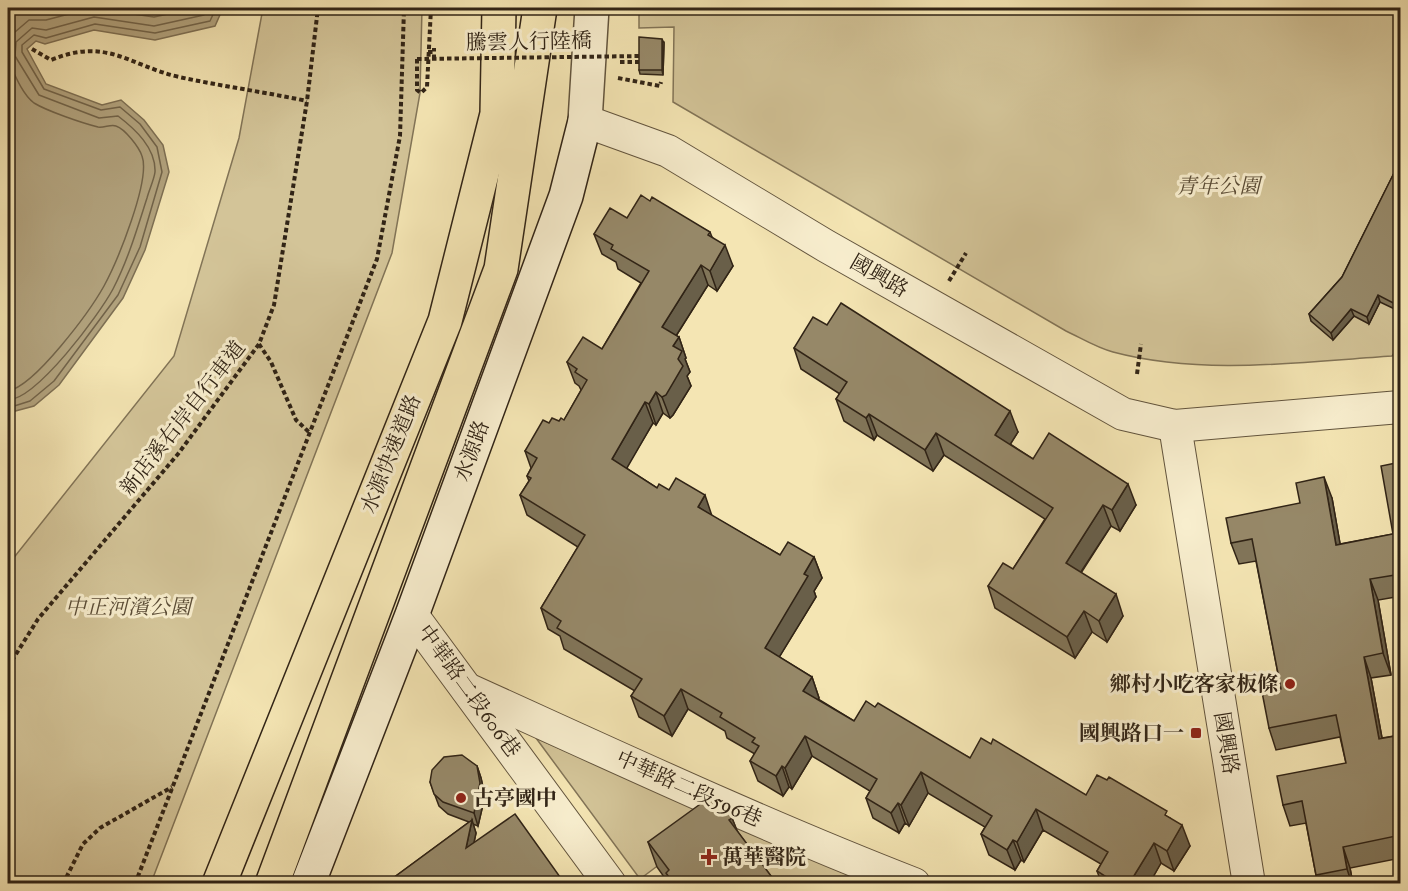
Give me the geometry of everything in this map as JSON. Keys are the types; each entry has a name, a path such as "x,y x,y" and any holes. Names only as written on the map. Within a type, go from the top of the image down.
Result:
{"highway":[{"name":"水源快速道路","path":"219,884 445,321 497,114 499,8"},
{"name":"水源快速道路","path":"272,884 501,269 540,8"},
{"path":"230,884 245,817"}],"main road":[{"name":"水源路","path":"308,884 412,615 566,196 585,121 592,8"}],"street":[{"name":"國興路","path":"585,121 668,151 1086,396 1123,414 1174,426 1401,407"},
{"name":"國興路","path":"1174,426 1249,884"},
{"name":"中華路二段606巷","path":"412,615 610,884"},
{"name":"中華路二段596巷","path":"467,689 687,788 914,884"}],"path":[{"name":"新店溪右岸自行車道","path":"8,667 38,619 178,454 259,344 274,305 307,101 318,8"},
{"path":"135,884 377,259 400,136 404,8"},
{"path":"431,8 428,52 434,52 434,48 434,59"},
{"path":"32,48 51,60 74,51 110,52 177,76 307,101"},
{"name":"騰雲人行陸橋","path":"428,52 427,66 427,87 422,93 415,86 417,59 434,59 641,56"},
{"path":"611,62 640,62"},
{"path":"616,77 660,86 661,82"},
{"path":"949,282 966,254"},
{"path":"259,344 271,362 296,420 310,433"},
{"path":"1137,374 1141,344"},
{"path":"63,884 83,843 100,828 172,787"}],"green space":[{"name":"中正河濱公園","path":"263,8 422,8 420,93 392,253 151,883 8,883 8,565 174,356 239,138"},
{"name":"青年公園","path":"639,8 1400,8 1400,345 1392,356 1287,364 1217,365 1182,364 1147,359 1113,352 1095,345 1066,331 673,102 674,27 639,28"},
{"path":"536,738 720,819 640,879"},
{"path":"727,823 881,883 772,883"}],"water":[{"path":"8,8 223,8 215,26 155,40 94,30 45,44 36,41 27,49 46,84 102,105 121,100 144,120 163,145 169,172 145,250 123,298 59,385 34,406 8,413"}],"building":[{"path":"639,37 662,39 662,70 639,70"},
{"path":"1401,159 1401,307 1378,295 1367,317 1351,309 1331,333 1309,314 1342,277"},
{"path":"641,195 650,201 652,197 710,232 708,235 725,245 710,271 701,265 662,327 679,337 673,346 682,351 678,359 683,366 666,395 662,397 656,392 649,404 645,402 612,459 657,488 659,484 669,490 676,478 705,495 698,507 780,555 788,542 814,557 804,574 808,576 765,648 812,677 803,691 854,721 866,701 875,707 878,703 970,758 981,738 991,744 993,739 1086,795 1097,775 1107,780 1109,777 1167,811 1165,815 1182,825 1167,851 1154,843 1132,879 1129,877 1125,884 1117,884 1097,871 1108,852 1036,809 1017,842 1013,840 1007,850 981,834 992,816 921,772 901,805 898,803 891,813 866,798 877,779 805,736 785,768 782,766 776,776 750,761 759,746 752,742 755,738 720,717 722,713 681,689 664,716 631,696 642,679 557,628 561,621 541,608 585,535 520,495 531,478 527,476 537,458 525,451 543,420 549,423 552,418 559,421 561,418 564,420 587,380 575,372 577,369 567,362 583,337 602,349 649,271 611,249 613,245 594,234 610,208 627,218"},
{"path":"841,303 1010,411 995,435 1033,459 1049,433 1128,484 1112,510 1103,505 1066,563 1116,594 1099,621 1084,611 1067,637 988,586 1003,563 1013,569 1053,508 936,433 925,450 869,414 866,418 836,399 847,382 794,348 813,317 827,325"},
{"path":"1401,462 1401,574 1370,579 1383,653 1364,657 1379,739 1401,735 1401,835 1343,847 1347,869 1316,875 1302,801 1283,805 1277,776 1346,763 1336,715 1269,728 1262,692 1281,689 1252,539 1231,543 1226,518 1300,503 1296,483 1324,477 1336,545 1393,534 1381,466"},
{"path":"462,755 477,766 480,783 474,813 443,802 434,794 430,782 432,770 444,757"},
{"path":"710,797 720,801 732,818 729,820 777,884 674,884 666,873 669,870 648,842"},
{"path":"515,814 565,884 385,884 472,820 466,848"}],"place":[{"name":"鄉村小吃客家板條","path":"1290,684"},
{"name":"國興路口一","path":"1196,733"},
{"name":"古亭國中","path":"461,798"},
{"name":"萬華醫院","path":"709,857"}]}
